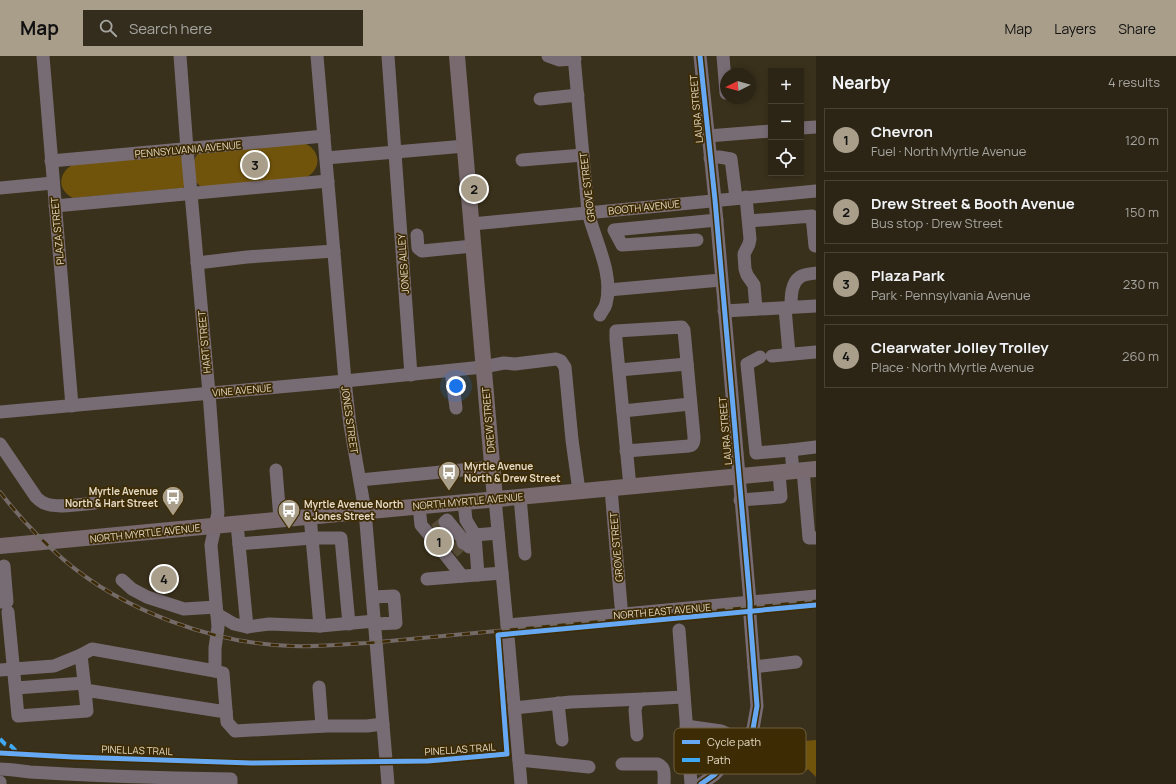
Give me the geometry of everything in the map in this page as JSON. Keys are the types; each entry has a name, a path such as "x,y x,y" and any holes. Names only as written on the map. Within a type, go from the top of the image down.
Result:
{"main road":[{"name":"DREW STREET","path":"457,56 495,499"},
{"name":"NORTH MYRTLE AVENUE","path":"0,546 798,471"}],"street":[{"name":"PLAZA STREET","path":"42,56 72,406"},
{"name":"HART STREET","path":"180,56 186,149 209,393 218,513 211,545 217,616 215,671"},
{"name":"JONES STREET","path":"318,56 345,381 350,425 365,511 388,784"},
{"name":"JONES ALLEY","path":"388,56 411,374"},
{"path":"548,56 558,60 575,57"},
{"name":"LAURA STREET","path":"700,56 717,220 750,602 757,706 753,728"},
{"path":"723,56 724,68"},
{"name":"GROVE STREET","path":"575,57 588,212 604,263 608,290 606,305 600,315"},
{"path":"540,98 578,95"},
{"path":"704,96 720,95"},
{"path":"804,128 816,127"},
{"path":"708,136 768,131"},
{"name":"PENNSYLVANIA AVENUE","path":"51,161 324,136"},
{"path":"326,158 465,146"},
{"path":"522,160 583,155"},
{"path":"710,158 719,157 731,159 741,198 749,220 750,242 744,254 745,269 754,285 756,309"},
{"path":"55,206 328,181"},
{"path":"0,188 53,183"},
{"name":"BOOTH AVENUE","path":"472,224 816,191"},
{"path":"749,220 812,216 816,246"},
{"path":"698,240 622,245 614,230 717,220"},
{"path":"417,235 418,248 422,251 474,246"},
{"path":"197,263 334,252"},
{"path":"789,354 788,307 791,293 799,277 816,273"},
{"path":"608,290 721,280"},
{"path":"724,312 816,306"},
{"path":"629,449 691,445 693,443 694,437 684,330 682,327 616,330 623,411 629,449 630,487"},
{"path":"747,364 766,357 816,352"},
{"path":"728,353 742,358 747,364 756,453 816,447"},
{"name":"VINE AVENUE","path":"0,412 451,371 504,363 515,364 552,359 561,361 565,367 572,440 579,491"},
{"path":"619,370 687,364"},
{"path":"451,371 456,408"},
{"path":"623,411 690,404"},
{"path":"734,428 753,426"},
{"path":"0,444 36,497 43,503 63,506 95,504"},
{"path":"791,450 798,471 809,538 816,538"},
{"path":"360,480 492,467"},
{"path":"276,470 280,520"},
{"path":"740,500 781,497 798,471"},
{"name":"GROVE STREET","path":"611,489 621,606"},
{"path":"520,496 525,554"},
{"name":"DREW STREET","path":"495,499 521,784"},
{"path":"451,542 466,520 464,502"},
{"path":"420,506 421,525 451,542 478,575"},
{"path":"310,516 320,626"},
{"path":"451,542 466,520"},
{"path":"237,524 247,627"},
{"path":"451,542 498,533"},
{"path":"239,544 312,538 341,538 349,624"},
{"path":"451,542 462,576"},
{"path":"4,566 7,602 4,607 14,670 18,716 87,711 81,655"},
{"path":"427,579 502,573"},
{"path":"122,580 132,590 147,597 184,609 217,616 234,624 247,627 270,624 320,626 396,623 394,596 373,597"},
{"name":"NORTH EAST AVENUE","path":"507,625 816,596"},
{"path":"679,630 686,726 700,728"},
{"path":"0,670 54,666 92,649 223,673 227,722 235,731 322,726 367,726 383,724"},
{"path":"754,667 796,662"},
{"path":"16,688 85,686 226,712"},
{"path":"319,687 322,726"},
{"path":"514,708 684,697"},
{"path":"637,734 635,710 638,702 644,699"},
{"path":"558,704 562,740"},
{"path":"519,760 589,767"},
{"path":"622,764 662,765 664,768 664,784"},
{"path":"0,769 29,772 231,781"},
{"path":"690,774 691,784"},
{"name":"LAURA STREET","path":"701,784 714,774"}],"shaded area":[{"path":"301,142 312,148 317,158 316,168 307,177 208,188 200,186 196,182 193,163 196,156 201,152"},
{"path":"174,154 183,159 185,184 183,188 73,198 63,190 61,180 63,175 70,166 76,163"},
{"path":"816,740 816,777 808,769 806,771 806,741"}],"tunnel":[{"path":"435,530 445,522"},
{"path":"436,543 452,530"},
{"path":"453,552 463,543"}],"railway":[{"path":"0,492 22,519 55,552 88,578 114,595 142,609 201,631 232,639 262,644 321,646 368,643 816,601"}],"marked path":[{"path":"0,739 5,744 11,746 18,753"}],"cycle path":[{"path":"700,56 715,200 750,602 757,706 753,728"},
{"name":"PINELLAS TRAIL","path":"0,753 251,763 428,761 507,754 498,635 816,605"},
{"path":"701,784 715,774"}],"place":[{"name":"Plaza Park","path":"255,165"},
{"name":"Drew Street & Booth Avenue","path":"474,189"},
{"name":"Myrtle Avenue North & Drew Street","path":"449,492"},
{"name":"Myrtle Avenue North & Hart Street","path":"173,516"},
{"name":"Myrtle Avenue North & Jones Street","path":"289,530"},
{"name":"Chevron","path":"439,542"},
{"name":"Clearwater Jolley Trolley","path":"164,579"}]}
